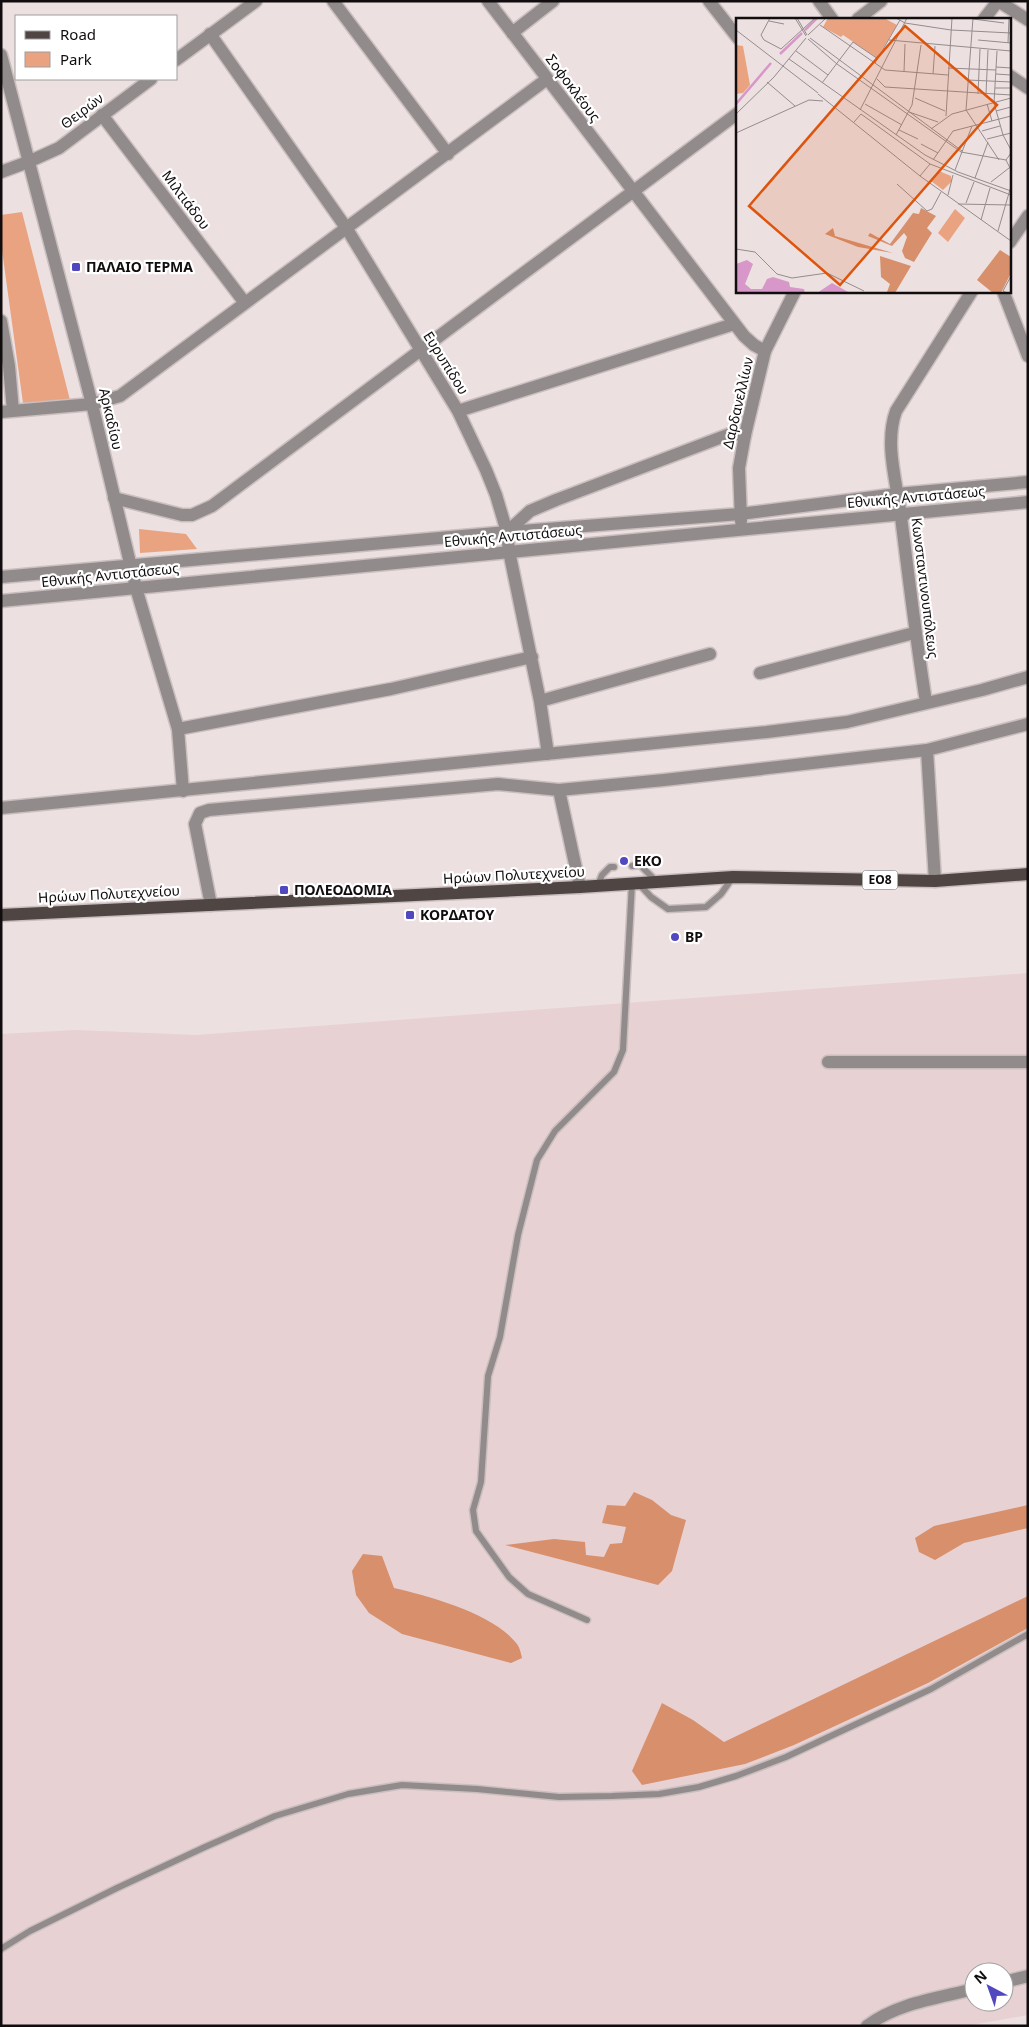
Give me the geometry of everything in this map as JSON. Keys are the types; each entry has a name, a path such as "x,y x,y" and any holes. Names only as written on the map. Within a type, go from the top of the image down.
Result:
{"main road":[{"name":"Ηρώων Πολυτεχνείου","path":"1,915 580,887 733,877 935,881 1028,874"}],"street":[{"path":"178,58 256,1"},
{"path":"333,1 448,154"},
{"name":"Σοφοκλέους","path":"488,1 734,324 754,345 765,350"},
{"path":"512,33 553,1"},
{"path":"708,1 736,36"},
{"path":"819,1 831,18"},
{"path":"859,18 881,1"},
{"path":"985,18 998,1 1028,20"},
{"name":"Ευρυπίδου","path":"210,34 347,229 458,412 486,470 507,532 540,700 548,754"},
{"name":"Αρκαδίου","path":"1,55 92,404 130,566 178,729 183,791"},
{"path":"1012,77 1028,88"},
{"path":"1,321 7,411 92,404 120,396 547,79"},
{"name":"Θειρών","path":"1,172 59,148 150,80"},
{"name":"Μιλτιάδου","path":"102,115 245,303"},
{"path":"114,498 182,515 192,515 201,512 633,193 736,115"},
{"path":"1012,237 1028,216"},
{"path":"1012,238 1028,239"},
{"name":"Δαρδανελλίων","path":"742,529 739,468 745,435 765,350 794,292"},
{"name":"Κωνσταντινουπόλεως","path":"926,702 914,633 901,514 897,494 891,436 892,422 896,411 971,292"},
{"path":"1003,292 1028,356"},
{"path":"458,412 734,324"},
{"path":"507,532 530,511 556,500 730,434 745,435"},
{"name":"Εθνικής Αντιστάσεως","path":"1,577 507,532 740,514 897,494 1028,482"},
{"name":"Εθνικής Αντιστάσεως","path":"1,601 510,550 1028,502"},
{"path":"760,673 914,633"},
{"path":"540,700 710,654"},
{"path":"178,729 391,689 532,657"},
{"path":"1,808 767,732 847,722 982,690 1028,677"},
{"path":"211,905 194,824 200,813 209,810 498,784 559,790 664,780 926,750 1028,724"},
{"path":"926,750 935,881"},
{"path":"559,790 580,887"},
{"path":"828,1062 1028,1062"},
{"path":"1014,1980 1028,1976"},
{"path":"867,2026 898,2009 964,1992"}],"lane":[{"path":"632,866 640,865 657,882"},
{"path":"598,886 602,876 610,867 614,867"},
{"path":"635,883 668,909 706,908 721,894 733,877"},
{"path":"587,1620 528,1594 509,1577 476,1531 473,1510 481,1482 488,1376 500,1337 518,1235 537,1160 555,1130 614,1072 623,1050 635,883"},
{"path":"1,1949 30,1932 117,1888 205,1846 275,1816 348,1794 402,1785 478,1789 559,1797 659,1794 699,1787 736,1776 786,1757 931,1689 1028,1634"}],"shaded area":[{"path":"1028,973 1028,2015 966,2026 1,2026 1,1034 76,1030 196,1035"},
{"path":"634,1492 652,1500 671,1515 686,1520 672,1571 658,1585 505,1545 554,1539 585,1542 586,1555 604,1557 610,1544 622,1543 626,1527 602,1523 607,1505 625,1506"},
{"path":"1028,1505 1028,1528 964,1543 935,1560 919,1552 915,1538 934,1526"},
{"path":"363,1554 382,1556 394,1588 460,1608 493,1623 517,1644 522,1658 511,1663 402,1634 369,1613 356,1595 352,1571"},
{"path":"1028,1596 1028,1628 928,1683 794,1745 745,1764 642,1785 632,1771 662,1703 693,1720 724,1742"}],"green space":[{"path":"22,212 70,400 23,403 1,243 1,215"},
{"path":"139,529 186,534 197,549 140,553"}],"place":[{"name":"ΠΑΛΑΙΟ ΤΕΡΜΑ","path":"76,267"},
{"name":"EKO","path":"624,861"},
{"name":"ΠΟΛΕΟΔΟΜΙΑ","path":"284,890"},
{"name":"ΚΟΡΔΑΤΟΥ","path":"410,915"},
{"name":"BP","path":"675,937"}]}
